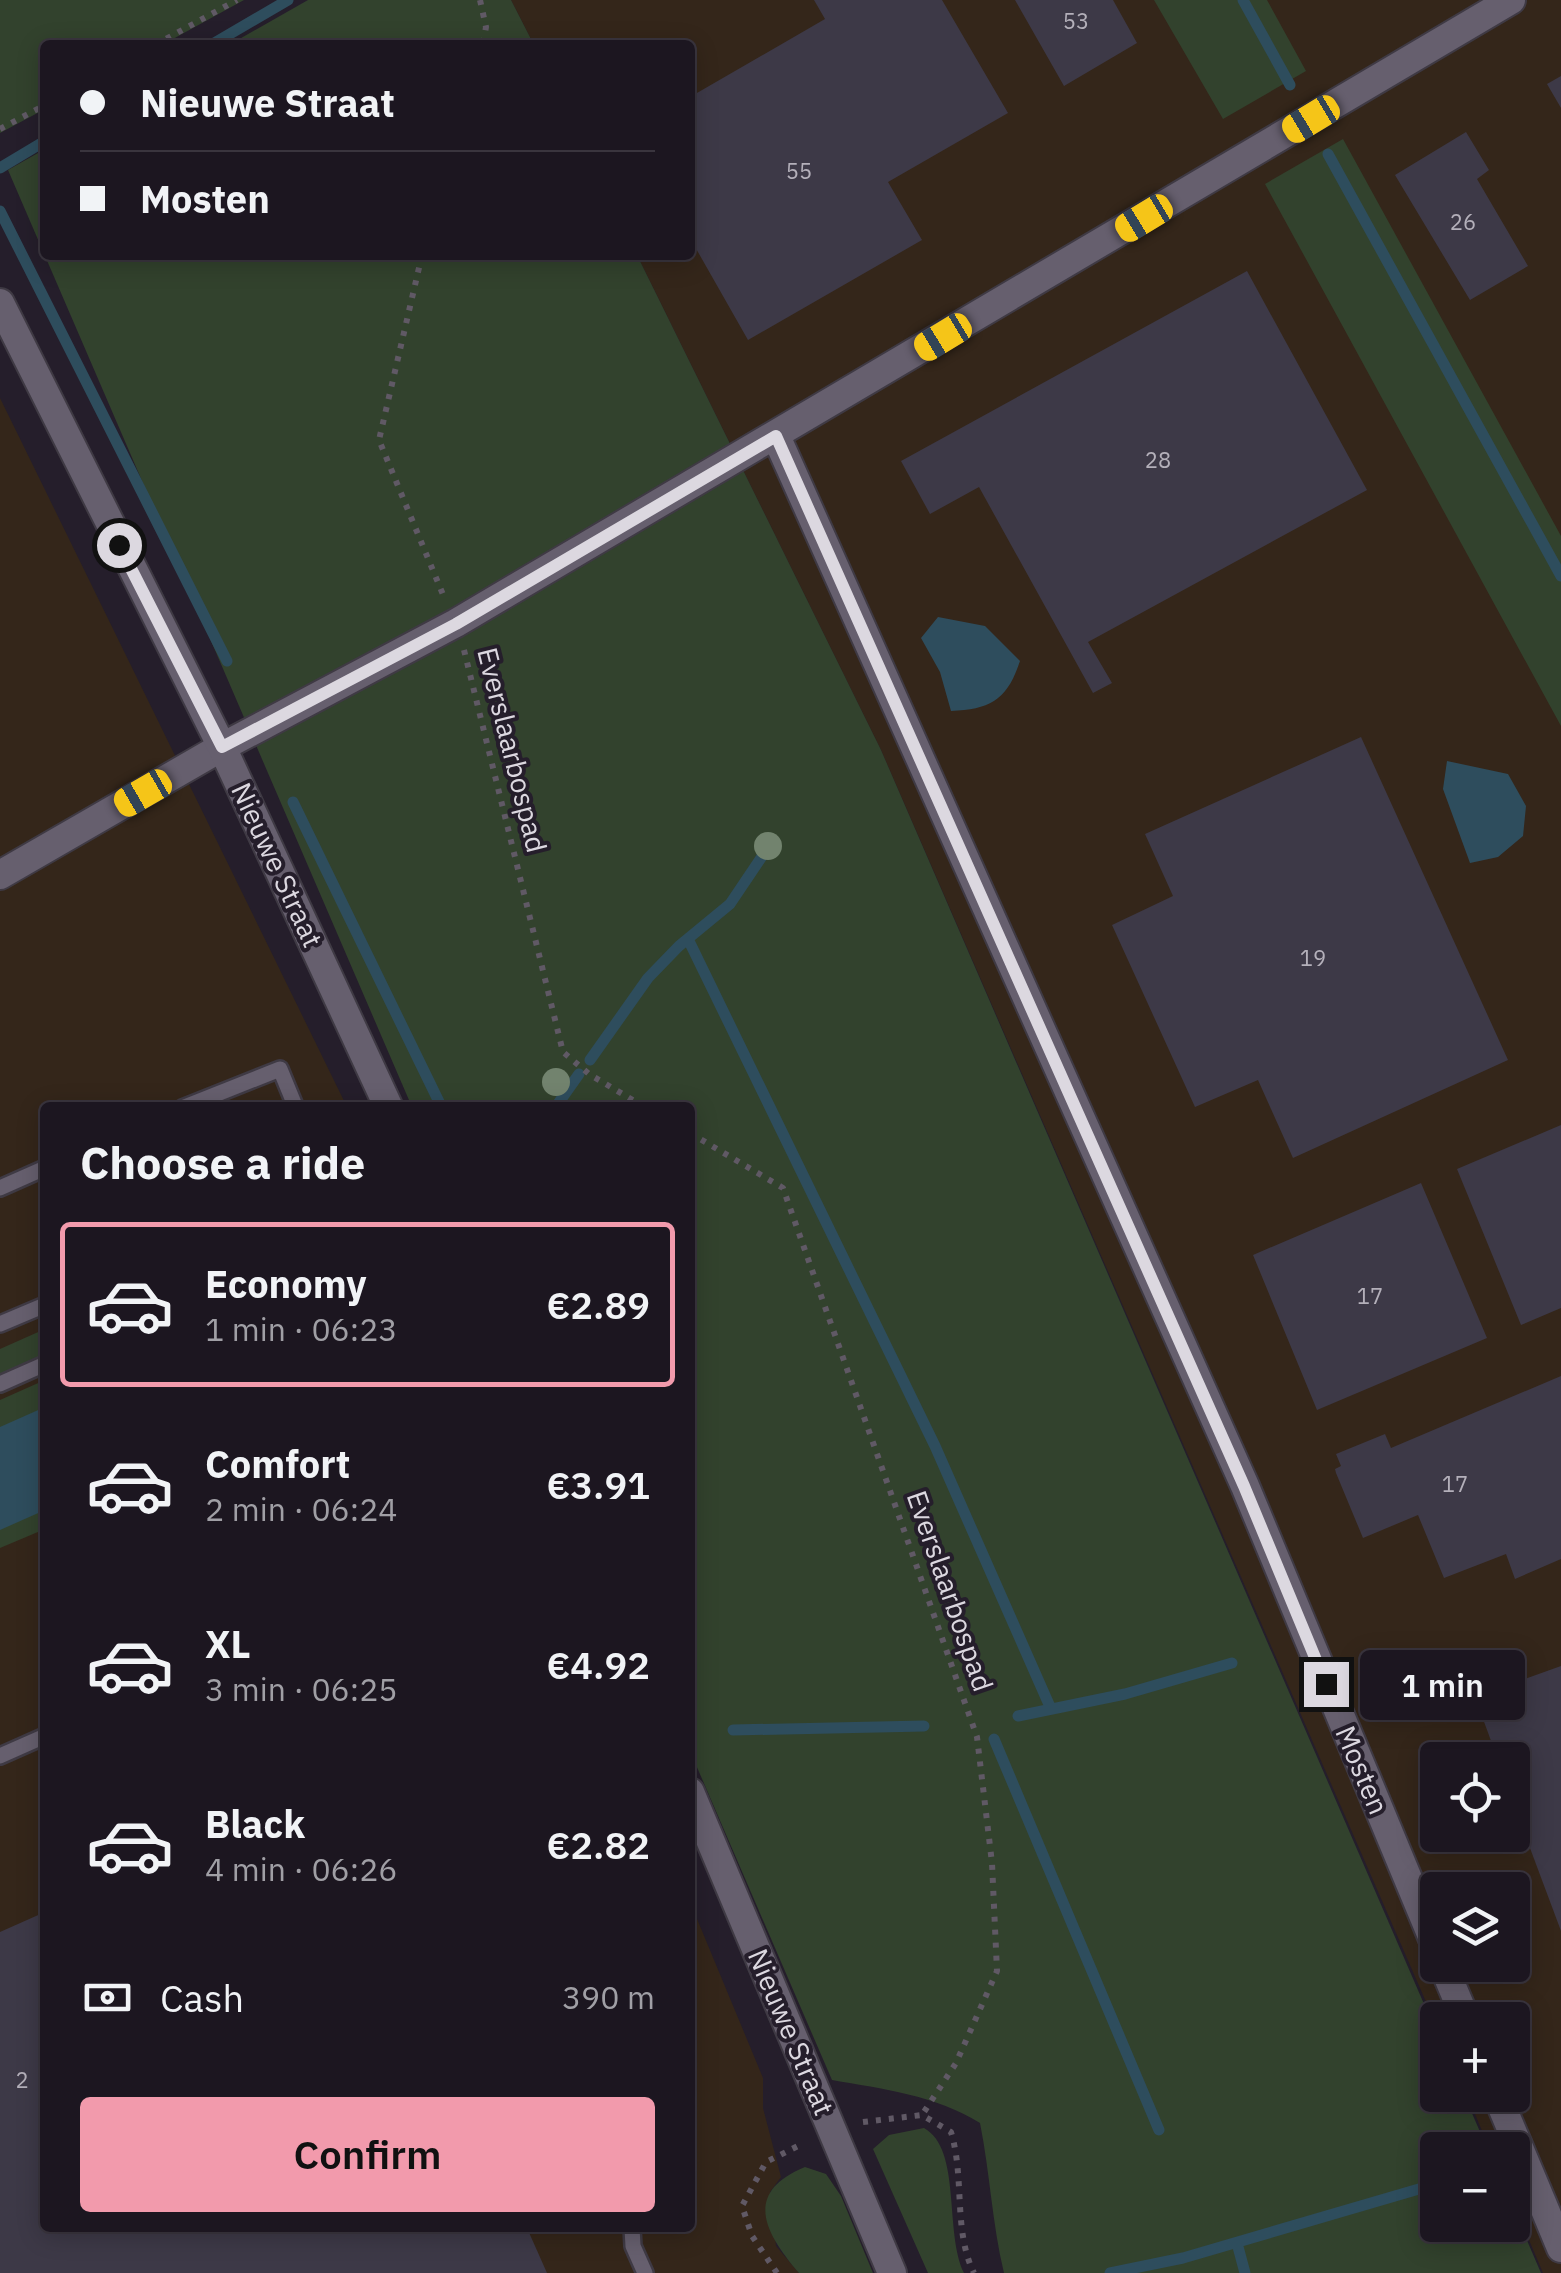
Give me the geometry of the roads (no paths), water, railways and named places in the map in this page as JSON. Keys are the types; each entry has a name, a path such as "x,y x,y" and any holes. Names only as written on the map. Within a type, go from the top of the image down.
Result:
{"street":[{"path":"0,876 222,747 456,624 1511,0"},
{"name":"Nieuwe Straat","path":"0,303 222,747 386,1102"},
{"name":"Mosten","path":"776,436 1244,1486 1420,1908"},
{"name":"Nieuwe Straat","path":"695,1804 892,2273"},
{"path":"1504,2112 1561,2248"}],"lane":[{"path":"196,1102 280,1069 294,1102"},
{"path":"0,1188 40,1170"},
{"path":"0,1324 40,1306"},
{"path":"0,1384 40,1366"},
{"path":"0,1756 40,1738"},
{"path":"632,2232 633,2246 644,2273"}],"water":[{"path":"938,617 985,626 1020,661 1009,685 996,700 977,708 951,711 940,672 921,638"},
{"path":"1447,761 1508,774 1526,806 1523,836 1498,857 1470,863 1443,789"},
{"path":"40,1409 40,1512 0,1530 0,1427"}],"waterway":[{"path":"220,40 288,0"},
{"path":"1243,0 1290,85"},
{"path":"0,168 40,144"},
{"path":"1328,154 1561,576"},
{"path":"0,211 227,661"},
{"path":"293,802 439,1102"},
{"path":"590,1060 648,978 730,904 763,855"},
{"path":"688,939 935,1446 1051,1709"},
{"path":"559,1102 579,1074"},
{"path":"1018,1716 1125,1694 1232,1663"},
{"path":"733,1730 924,1726"},
{"path":"994,1739 1159,2130"},
{"path":"1110,2273 1183,2258 1420,2189"},
{"path":"1237,2243 1245,2273"}]}
